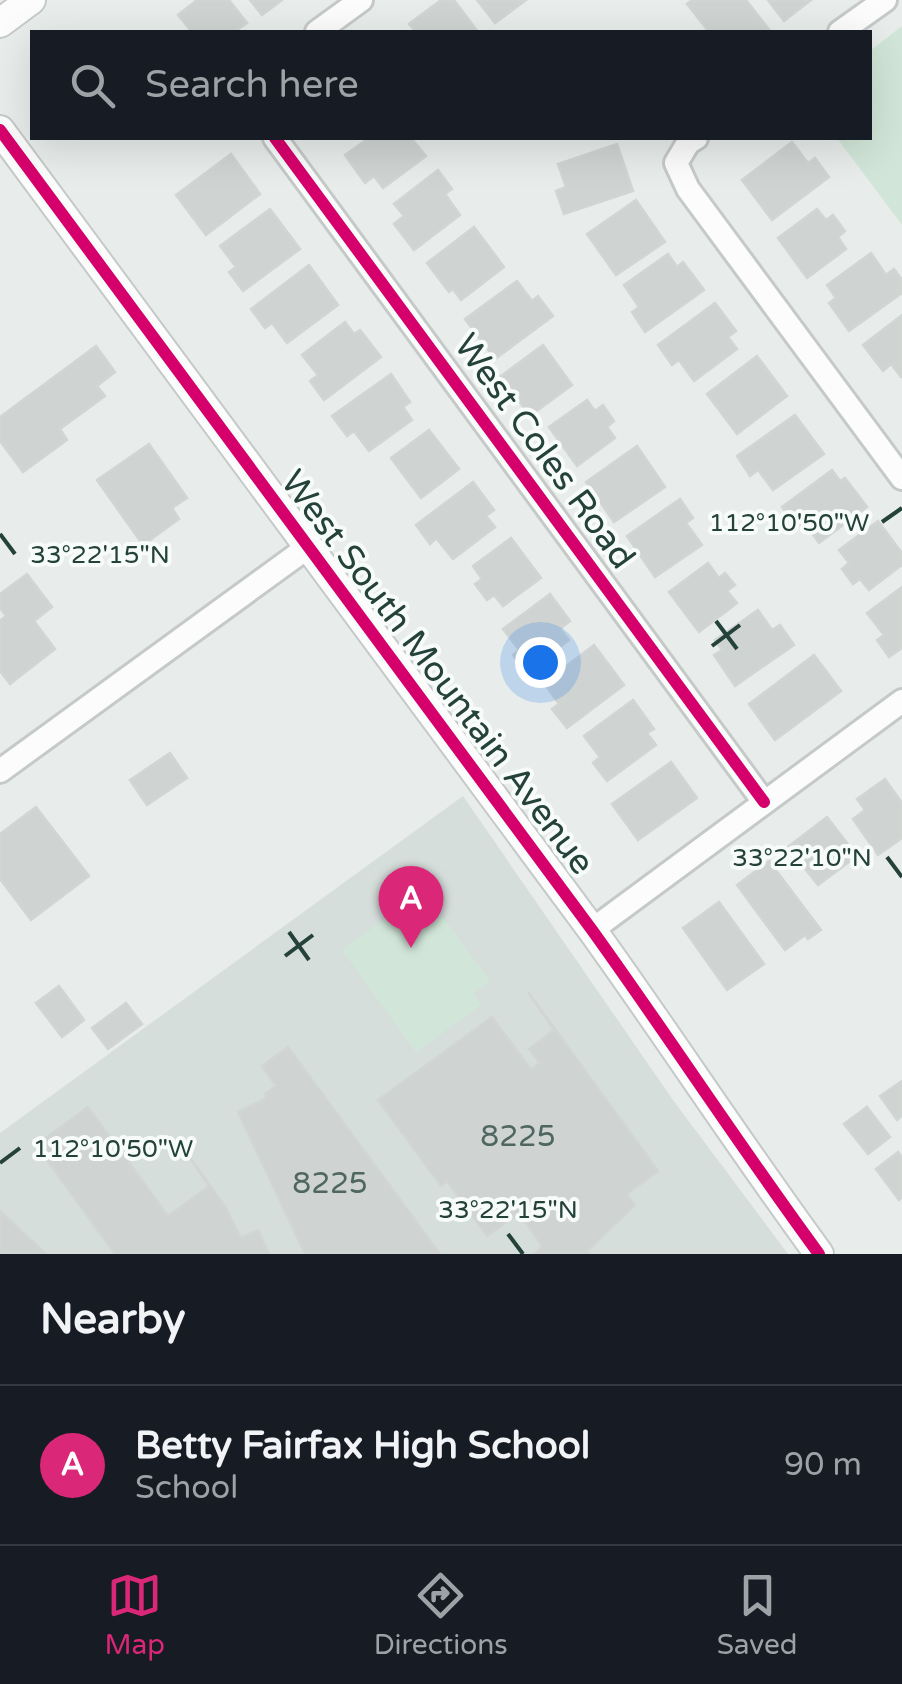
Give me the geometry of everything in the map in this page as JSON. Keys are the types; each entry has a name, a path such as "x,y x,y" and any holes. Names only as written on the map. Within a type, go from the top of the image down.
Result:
{"street":[{"path":"0,23 31,0"},
{"path":"319,30 361,0"},
{"path":"843,30 884,0"},
{"name":"West South Mountain Avenue","path":"0,130 592,930 820,1254"},
{"name":"West Coles Road","path":"276,140 764,802"},
{"path":"693,140 676,164 688,189 902,478"},
{"path":"0,771 308,547"},
{"path":"592,930 902,702"}],"shaded area":[{"path":"463,796 673,1100 788,1254 0,1254 0,1133"}],"green space":[{"path":"902,26 902,225 838,140 872,140 872,49"},
{"path":"423,891 490,981 473,993 481,1005 416,1052 342,950"}],"building":[{"path":"197,0 229,0 247,23 237,30 190,30 178,15"},
{"path":"250,0 282,0 262,15"},
{"path":"441,0 454,0 476,30 414,30 409,24"},
{"path":"477,0 526,0 495,23"},
{"path":"692,0 746,0 769,30 707,30 687,4"},
{"path":"768,0 811,0 784,21"},
{"path":"366,140 413,140 426,156 383,188 374,176 365,183 345,155"},
{"path":"792,142 808,163 815,158 829,177 772,220 742,180"},
{"path":"617,144 633,191 564,214 556,191 566,187 558,164"},
{"path":"231,154 260,194 206,235 176,195"},
{"path":"438,170 452,189 445,194 460,215 414,250 394,224 404,216 394,204"},
{"path":"636,200 665,242 616,275 587,234"},
{"path":"270,209 300,249 243,291 229,272 236,267 220,246"},
{"path":"817,209 826,220 833,215 845,231 838,237 846,249 807,278 778,238"},
{"path":"474,227 504,267 461,300 453,289 449,292 427,263"},
{"path":"871,253 886,275 894,269 902,280 902,293 849,331 829,303 836,298 827,285"},
{"path":"668,254 677,267 683,262 704,290 645,332 632,312 639,307 624,285"},
{"path":"309,265 338,305 287,343 272,323 265,328 251,309"},
{"path":"517,281 532,301 538,296 553,316 495,359 465,319"},
{"path":"715,303 736,331 728,337 737,349 694,381 679,360 672,365 658,345"},
{"path":"902,315 901,377 891,364 883,371 863,345"},
{"path":"345,322 354,334 360,330 381,357 324,400 310,381 318,375 302,355"},
{"path":"543,345 572,385 530,416 501,376"},
{"path":"96,346 115,372 97,386 105,396 60,429 67,440 23,472 0,441 0,417"},
{"path":"757,356 787,396 737,434 707,394"},
{"path":"391,374 410,402 403,407 412,420 369,451 354,431 347,436 332,416"},
{"path":"587,400 595,411 603,405 614,421 607,427 615,438 577,466 549,427"},
{"path":"795,415 824,454 773,490 758,470 750,476 737,456"},
{"path":"429,430 459,469 421,498 391,458"},
{"path":"149,444 187,498 172,508 179,519 143,545 97,480"},
{"path":"637,446 665,487 614,522 586,482"},
{"path":"832,470 840,481 845,478 867,507 819,543 804,522 797,527 782,507"},
{"path":"473,482 494,510 486,516 495,527 453,559 436,538 430,544 416,525"},
{"path":"680,499 693,518 686,523 702,545 655,577 627,536"},
{"path":"878,521 902,553 902,565 869,590 860,579 853,584 842,569 849,563 839,550"},
{"path":"511,538 541,578 503,606 494,595 487,600 475,584 482,579 473,566"},
{"path":"708,563 719,578 725,573 735,585 727,591 737,603 699,632 669,592"},
{"path":"27,574 52,607 34,621 55,649 10,684 0,671 0,621 6,616 0,608 0,594"},
{"path":"902,587 902,648 889,657 877,640 884,635 867,613"},
{"path":"550,594 570,621 560,629 569,640 526,673 513,655 519,650 503,629"},
{"path":"758,610 772,630 780,625 794,645 735,686 714,655 722,650 715,640"},
{"path":"594,645 624,685 567,728 552,709 559,704 544,683"},
{"path":"814,655 841,691 775,740 749,704"},
{"path":"633,700 654,729 647,733 656,745 607,781 593,763 600,757 584,736"},
{"path":"170,753 187,778 147,805 130,780"},
{"path":"671,762 697,798 638,840 612,804"},
{"path":"885,779 902,803 902,838 878,855 853,819 865,810 857,799"},
{"path":"36,807 89,876 31,920 0,879 0,834"},
{"path":"827,817 857,856 818,885 788,847"},
{"path":"769,861 821,930 808,939 805,935 785,950 737,885"},
{"path":"719,902 764,964 727,990 683,928"},
{"path":"59,986 84,1020 62,1037 36,1003"},
{"path":"528,992 658,1171 627,1194 635,1205 587,1251 590,1254 535,1254 542,1246 519,1213 487,1236 447,1181 441,1186 378,1100 492,1017 531,1069 540,1063 529,1049 554,1030"},
{"path":"126,1003 142,1024 108,1049 92,1028"},
{"path":"288,1047 440,1254 305,1254 238,1112 267,1098 265,1094 276,1086 262,1066"},
{"path":"902,1081 902,1116 897,1120 880,1096"},
{"path":"88,1107 168,1216 209,1186 183,1148 226,1208 241,1238 258,1230 269,1254 115,1254 36,1145"},
{"path":"867,1107 890,1137 868,1154 844,1124"},
{"path":"898,1152 902,1157 899,1200 876,1169"},
{"path":"0,1211 46,1254 0,1254"}],"cycle path":[{"path":"0,130 592,930 819,1254"},
{"path":"276,140 764,802"}],"place":[{"name":"Betty Fairfax High School","path":"411,948"}]}
